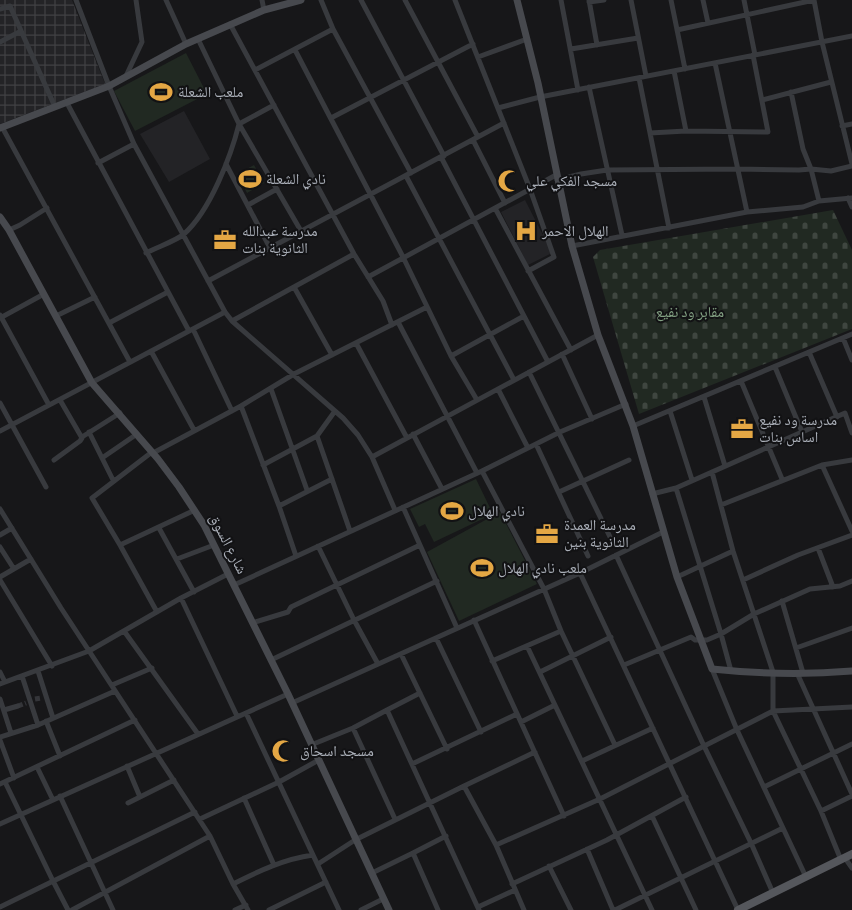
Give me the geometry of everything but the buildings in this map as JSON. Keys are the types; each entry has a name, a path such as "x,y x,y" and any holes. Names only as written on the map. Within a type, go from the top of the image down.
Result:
{"main road":[{"path":"738,910 846,857"}],"street":[{"path":"76,0 109,86 134,144 225,312 232,321 343,418 358,435 372,457 395,510"},
{"path":"126,77 142,42 136,0"},
{"path":"166,0 186,44"},
{"path":"262,0 264,10"},
{"path":"130,362 47,208 1,128 109,86 186,44 230,24 264,10 301,0"},
{"path":"321,0 333,29 514,380"},
{"path":"361,0 548,362"},
{"path":"405,0 476,138 505,202"},
{"path":"455,0 530,189 554,257 528,271"},
{"path":"520,0 572,246 598,335 633,426 677,577 700,640 737,730 806,876"},
{"path":"561,0 578,90"},
{"path":"597,45 589,1 604,0"},
{"path":"631,0 646,76"},
{"path":"672,0 684,69"},
{"path":"703,0 708,23"},
{"path":"650,133 686,131 768,132 744,0"},
{"path":"368,277 505,202 557,178 607,170 811,169 832,171 852,165 822,42 814,0 677,30"},
{"path":"0,10 9,3 54,107"},
{"path":"230,24 332,215 383,301 392,325"},
{"path":"255,70 333,29"},
{"path":"0,42 20,31"},
{"path":"498,108 589,87 852,36"},
{"path":"571,49 638,38"},
{"path":"198,39 239,124 301,232"},
{"path":"478,57 527,39"},
{"path":"331,118 473,44"},
{"path":"295,50 403,257 451,356 477,400"},
{"path":"715,63 747,212"},
{"path":"674,71 686,131"},
{"path":"639,78 670,228"},
{"path":"762,100 832,82"},
{"path":"589,87 622,235"},
{"path":"791,92 803,149 811,169 819,201"},
{"path":"67,102 146,253 191,330 232,411"},
{"path":"146,253 184,234 199,216 217,184 232,152 239,124 274,105"},
{"path":"208,281 504,123"},
{"path":"842,126 852,124"},
{"path":"98,164 134,144"},
{"path":"226,164 270,248"},
{"path":"248,205 276,189"},
{"path":"572,246 747,212 803,207 819,201 850,198 852,207"},
{"path":"9,230 47,208"},
{"path":"495,208 570,350"},
{"name":"شارع السوق","path":"0,217 9,230 92,383 153,453 195,510 288,694 317,761 389,910"},
{"path":"232,321 354,254"},
{"path":"294,287 332,355"},
{"path":"109,323 168,292"},
{"path":"44,294 0,317 49,405"},
{"path":"56,316 95,297"},
{"path":"157,612 92,498 113,480 153,453 241,406 294,374 427,307"},
{"path":"0,431 225,312"},
{"path":"451,356 524,316"},
{"path":"398,322 544,589 561,631 615,745"},
{"path":"633,426 852,334"},
{"path":"372,457 598,335"},
{"path":"843,338 852,360"},
{"path":"356,343 407,438"},
{"path":"152,351 194,430"},
{"path":"809,352 837,417"},
{"path":"562,354 592,418"},
{"path":"775,366 802,432"},
{"path":"529,372 613,543"},
{"path":"741,381 782,479"},
{"path":"271,389 308,490"},
{"path":"498,389 528,448"},
{"path":"704,397 725,466"},
{"path":"60,400 82,437"},
{"path":"0,403 46,487"},
{"path":"234,585 479,472 560,432 626,404"},
{"path":"241,406 296,556"},
{"path":"670,411 692,480"},
{"path":"263,465 317,436 335,412"},
{"path":"54,460 89,432 120,413"},
{"path":"652,494 676,488 845,413 852,433"},
{"path":"89,432 113,480"},
{"path":"102,458 137,434"},
{"path":"413,434 442,489"},
{"path":"317,436 350,531"},
{"path":"536,444 588,556"},
{"path":"559,492 629,460"},
{"path":"721,504 822,465 852,460"},
{"path":"822,465 852,531"},
{"path":"712,472 733,551 773,672 773,711 821,812 852,868"},
{"path":"279,506 332,479"},
{"path":"676,488 731,671"},
{"path":"403,507 457,628"},
{"path":"0,509 89,651 210,836 247,908 235,910"},
{"path":"120,545 195,510"},
{"path":"0,535 12,528"},
{"path":"159,528 194,592"},
{"path":"292,703 580,573 663,532"},
{"path":"742,580 852,535"},
{"path":"177,559 214,545"},
{"path":"252,623 288,612 291,607 420,545"},
{"path":"318,546 378,664"},
{"path":"0,547 14,569"},
{"path":"818,548 834,587"},
{"path":"677,577 733,551"},
{"path":"616,555 773,893"},
{"path":"31,559 0,578 52,666"},
{"path":"580,573 738,910"},
{"path":"0,672 3,683 89,651 180,598 228,574"},
{"path":"271,660 437,581"},
{"path":"624,665 691,637 695,640 707,640 721,634 754,614 810,589 840,586 852,582"},
{"path":"180,598 237,716"},
{"path":"782,601 796,648 800,673 813,709 852,795 821,812"},
{"path":"474,620 564,816"},
{"path":"796,648 852,628"},
{"path":"124,631 198,734"},
{"path":"492,661 561,631"},
{"path":"540,672 611,637"},
{"path":"436,638 481,732"},
{"path":"527,646 652,910"},
{"path":"401,654 447,749"},
{"path":"14,778 0,738 38,725 152,668"},
{"path":"712,669 800,673 852,671"},
{"path":"38,671 36,699 38,725"},
{"path":"22,676 36,699 53,718"},
{"path":"311,745 353,728 420,692"},
{"path":"0,824 288,694"},
{"path":"0,699 11,733"},
{"path":"521,722 555,705"},
{"path":"4,710 18,706"},
{"path":"496,846 600,799 773,711 852,707"},
{"path":"387,710 478,908 515,890"},
{"path":"246,712 339,910"},
{"path":"412,764 447,749 517,714"},
{"path":"68,910 21,814 3,783 135,720"},
{"path":"46,721 60,756"},
{"path":"353,728 395,819"},
{"path":"582,761 653,728"},
{"path":"764,787 852,744"},
{"path":"318,864 355,840 395,819 535,752"},
{"path":"200,819 279,782 317,761"},
{"path":"127,766 140,797"},
{"path":"37,767 53,800"},
{"path":"128,803 174,780"},
{"path":"464,786 496,846 524,910"},
{"path":"60,796 113,910"},
{"path":"512,884 587,849 686,797"},
{"path":"244,798 274,865"},
{"path":"0,907 195,812"},
{"path":"652,816 696,910"},
{"path":"587,849 614,910 783,828"},
{"path":"72,910 210,836"},
{"path":"372,873 446,836"},
{"path":"413,853 438,910"},
{"path":"233,884 274,865 313,854"},
{"path":"549,866 571,910"},
{"path":"269,910 326,882"},
{"path":"361,910 384,899"}],"shaded area":[{"path":"0,0 72,0 105,84 0,124"},
{"path":"184,111 210,159 169,182 140,134"},
{"name":"الهلال الاحمر","path":"525,200 552,253 528,265 501,212"}],"green space":[{"name":"ملعب الشعلة","path":"186,53 207,94 135,131 114,91"},
{"name":"نادي الشعلة","path":"254,165 264,183 247,193 237,174"},
{"name":"مقابر ود نفيع","path":"833,210 852,250 852,329 639,414 593,257 600,250"},
{"name":"نادي الهلال","path":"476,479 493,514 434,542 425,524 419,527 410,509"},
{"name":"ملعب نادي الهلال","path":"500,512 537,584 459,621 427,552"}],"tunnel":[{"path":"35,699 41,698"},
{"path":"18,706 26,703"}],"place":[{"name":"ملعب الشعلة","path":"161,92"},
{"name":"نادي الشعلة","path":"250,179"},
{"name":"مسجد الفكي علي","path":"509,181"},
{"name":"الهلال الاحمر","path":"526,231"},
{"name":"مدرسة عبدالله الثانوية بنات","path":"225,240"},
{"name":"مدرسة ود نفيع اساس بنات","path":"742,429"},
{"name":"نادي الهلال","path":"452,511"},
{"name":"مدرسة العمدة الثانوية بنين","path":"547,534"},
{"name":"ملعب نادي الهلال","path":"482,568"},
{"name":"مسجد اسحاق","path":"283,751"}]}
